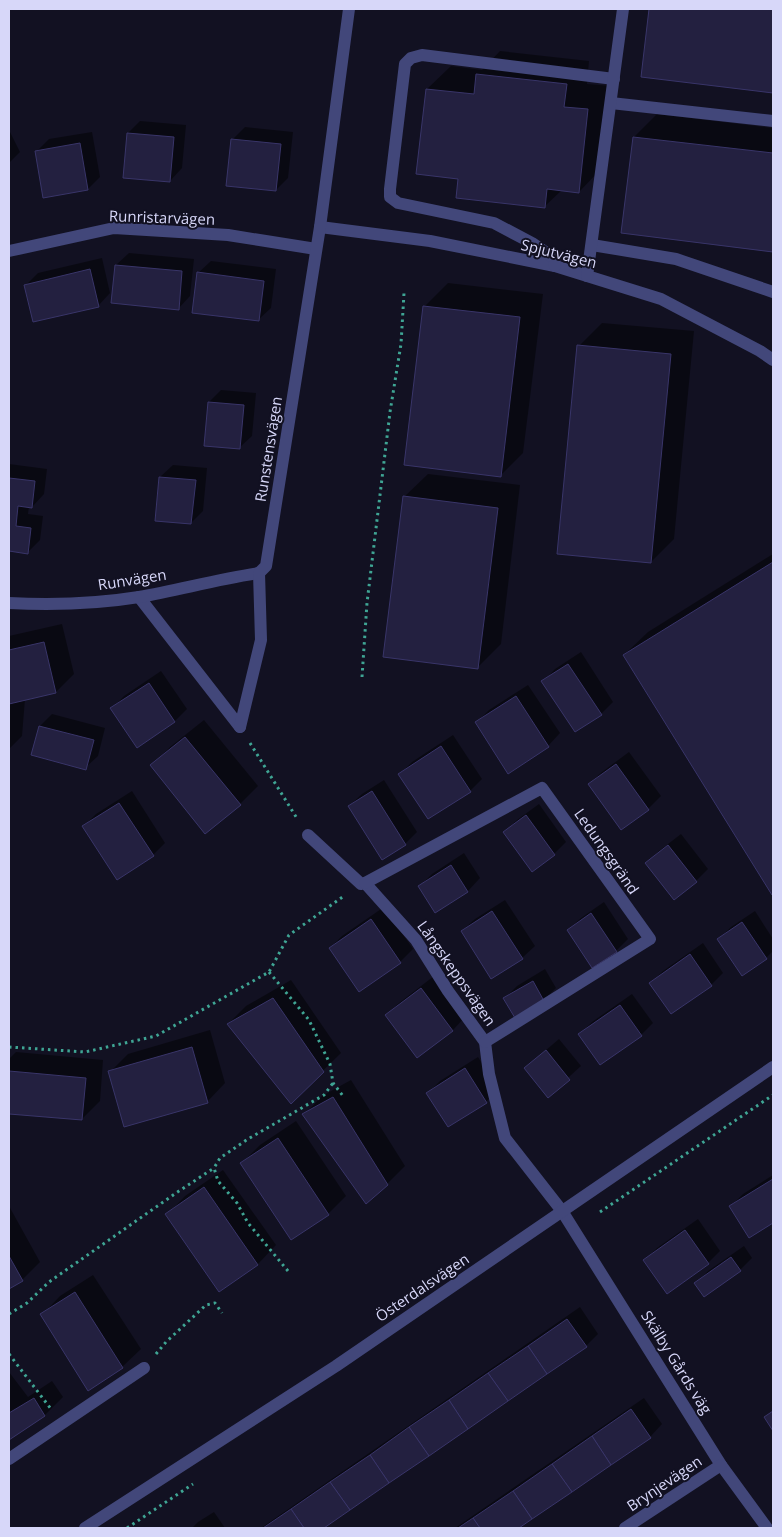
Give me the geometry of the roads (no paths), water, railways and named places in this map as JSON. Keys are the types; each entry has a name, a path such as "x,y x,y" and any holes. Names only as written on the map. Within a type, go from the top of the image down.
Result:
{"street":[{"name":"Runstensvägen","path":"139,597 240,727 261,640 258,573 266,566 320,227 349,9"},
{"path":"588,276 623,9"},
{"path":"555,266 554,258 532,243 494,223 398,203 390,197 405,64 411,58 422,55 614,79"},
{"path":"611,102 773,121"},
{"name":"Spjutvägen","path":"320,227 430,241 555,266 661,300 773,360"},
{"name":"Runristarvägen","path":"9,251 114,228 228,235 316,249"},
{"path":"592,245 676,259 773,292"},
{"name":"Runvägen","path":"9,603 80,603 139,597 258,573"},
{"name":"Ledungsgränd","path":"363,883 542,788 650,939 485,1042"},
{"name":"Långskeppsvägen","path":"308,835 363,883 416,940 448,991 485,1042 489,1074 505,1138 562,1211"},
{"name":"Österdalsvägen","path":"85,1528 336,1366 773,1067"},
{"name":"Skälby Gårds väg","path":"562,1211 721,1465 767,1528"},
{"path":"9,1460 144,1368"},
{"name":"Brynjevägen","path":"625,1528 721,1465"}]}
